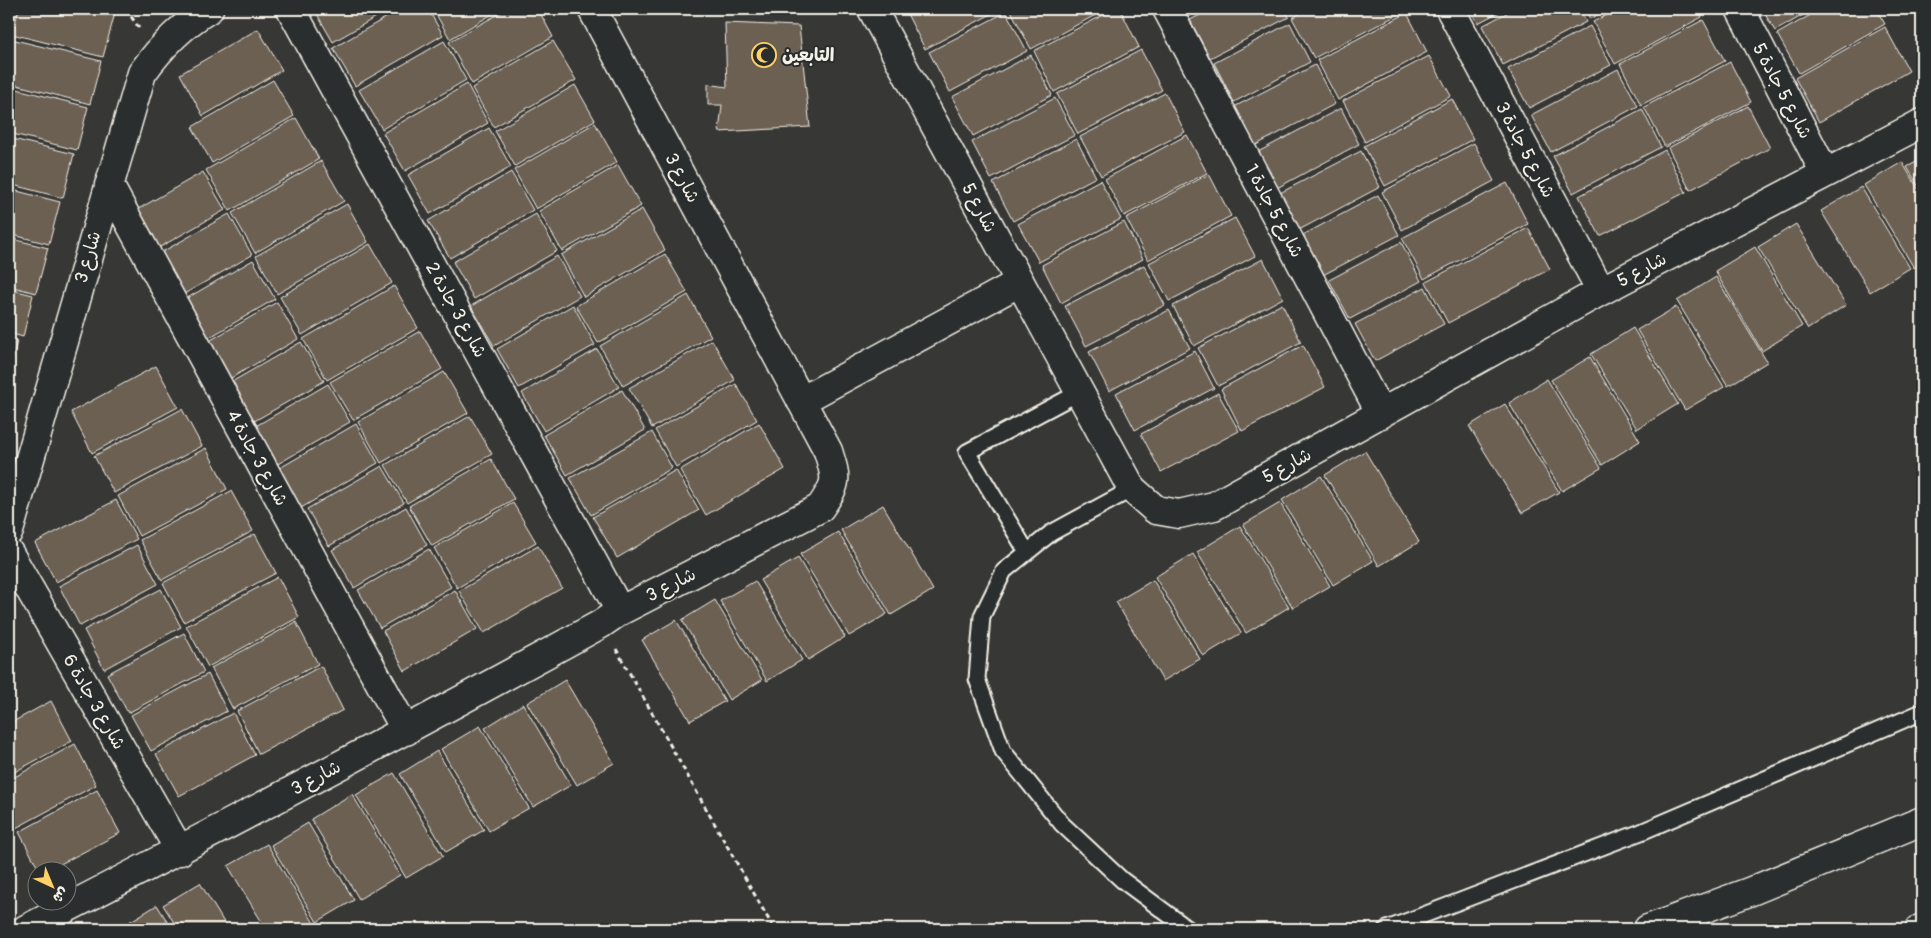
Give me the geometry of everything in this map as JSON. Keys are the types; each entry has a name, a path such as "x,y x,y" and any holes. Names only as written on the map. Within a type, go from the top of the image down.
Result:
{"street":[{"name":"شارع 3","path":"9,531 142,73 156,53 176,34 209,9"},
{"name":"شارع 3 جادة 2","path":"291,9 611,618"},
{"name":"شارع 3","path":"26,929 180,851 611,618 820,508 833,490 836,476 828,451 592,9"},
{"name":"شارع 5","path":"872,9 1132,489 1156,510 1179,514 1214,506 1601,291 1922,123"},
{"name":"شارع 5 جادة 1","path":"1167,9 1381,414"},
{"name":"شارع 5 جادة 3","path":"1450,9 1601,291"},
{"name":"شارع 5 جادة 5","path":"1740,9 1825,173"},
{"name":"شارع 3 جادة 4","path":"109,185 406,730"},
{"path":"801,400 1020,282"},
{"name":"شارع 3 جادة 6","path":"9,553 180,851"},
{"path":"1648,929 1749,892 1922,821"}],"lane":[{"path":"1027,552 967,452 1080,392"},
{"path":"1132,489 1051,533 1004,571 982,616 977,678 1003,751 1062,824 1122,880 1188,929"},
{"path":"1387,929 1641,832 1922,712"}],"path":[{"path":"611,618 774,929"}],"building":[{"path":"9,9 14,9 9,27"},
{"path":"19,9 96,9 115,13 103,57 12,34"},
{"path":"314,9 390,9 333,42"},
{"path":"401,9 428,9 443,35 355,86 333,48"},
{"path":"433,9 501,9 450,39"},
{"path":"507,9 538,9 553,37 472,84 449,42"},
{"path":"1001,9 925,49 905,10"},
{"path":"1010,9 1107,9 1031,49"},
{"path":"1115,9 1120,9 1139,47 1054,92 1034,51"},
{"path":"1180,9 1203,9 1185,18"},
{"path":"1212,9 1284,9 1289,17 1210,58 1190,20"},
{"path":"1289,9 1303,9 1292,14"},
{"path":"1309,9 1401,9 1403,12 1314,58 1292,18"},
{"path":"1470,9 1505,9 1478,23"},
{"path":"1514,9 1579,9 1586,22 1503,65 1482,26"},
{"path":"1585,9 1609,9 1590,19"},
{"path":"1618,9 1698,9 1702,17 1615,64 1593,22"},
{"path":"1762,9 1814,9 1775,31"},
{"path":"1821,9 1876,9 1885,24 1799,73 1777,34"},
{"path":"1006,12 1027,51 950,92 929,52"},
{"path":"1407,13 1427,52 1338,100 1317,60"},
{"path":"1703,20 1725,61 1641,105 1620,64"},
{"name":"التابعين","path":"725,23 799,26 810,127 719,132 722,105 708,105 708,84 727,87"},
{"path":"1290,23 1310,62 1234,102 1214,63"},
{"path":"1590,26 1611,65 1529,108 1508,69"},
{"path":"1885,27 1909,71 1819,122 1795,78"},
{"path":"258,29 282,70 203,116 180,74"},
{"path":"11,39 101,61 90,104 9,83 9,46"},
{"path":"444,41 466,80 382,129 359,90"},
{"path":"553,41 576,80 494,127 472,88"},
{"path":"1141,50 1162,90 1078,134 1057,94"},
{"path":"1031,55 1052,95 973,136 952,97"},
{"path":"1429,56 1451,96 1365,142 1343,101"},
{"path":"1730,62 1751,102 1665,147 1644,107"},
{"path":"1315,65 1335,104 1252,147 1232,108"},
{"path":"1618,69 1638,106 1551,152 1531,115"},
{"path":"273,80 294,116 212,163 192,127"},
{"path":"467,84 488,123 405,171 383,133"},
{"path":"575,85 595,120 515,166 495,131"},
{"path":"9,87 88,107 77,150 9,133"},
{"path":"1165,93 1185,132 1101,176 1080,137"},
{"path":"1055,98 1075,135 991,179 972,142"},
{"path":"1452,99 1473,139 1385,186 1364,146"},
{"path":"1748,106 1770,148 1690,190 1668,148"},
{"path":"1341,108 1359,144 1275,189 1256,153"},
{"path":"1642,109 1661,147 1573,193 1553,156"},
{"path":"296,118 319,159 230,211 206,170"},
{"path":"595,123 617,162 536,209 514,170"},
{"path":"489,128 511,167 430,214 408,175"},
{"path":"1187,135 1207,173 1124,216 1105,179"},
{"path":"9,138 74,154 63,198 9,184"},
{"path":"1076,139 1096,177 1013,221 993,183"},
{"path":"1474,143 1494,181 1402,230 1382,192"},
{"path":"1665,150 1686,192 1600,236 1579,196"},
{"path":"1361,151 1380,187 1297,231 1278,194"},
{"path":"1922,159 1922,192 1907,167"},
{"path":"321,161 344,201 255,253 232,213"},
{"path":"1902,162 1922,195 1922,262 1914,268 1864,185"},
{"path":"618,165 641,206 562,251 539,211"},
{"path":"203,172 225,210 155,250 133,212"},
{"path":"511,172 533,210 450,258 428,221"},
{"path":"1209,174 1231,216 1148,260 1126,218"},
{"path":"1100,180 1121,219 1039,262 1018,224"},
{"path":"1507,183 1528,224 1424,279 1402,238"},
{"path":"1861,187 1910,268 1870,292 1821,211"},
{"path":"9,189 60,202 49,244 9,234"},
{"path":"1378,195 1399,235 1321,276 1301,236"},
{"path":"347,204 368,242 277,294 256,256"},
{"path":"642,209 665,250 584,297 561,255"},
{"path":"229,214 252,255 179,297 155,256"},
{"path":"536,214 557,251 474,299 453,262"},
{"path":"1235,218 1255,256 1169,301 1149,263"},
{"path":"1124,222 1143,259 1061,303 1042,265"},
{"path":"1796,224 1846,305 1808,329 1758,247"},
{"path":"1528,228 1550,269 1448,323 1426,282"},
{"path":"9,238 48,248 36,293 9,286"},
{"path":"1401,242 1421,281 1350,319 1329,280"},
{"path":"370,244 392,283 302,335 280,297"},
{"path":"1755,247 1802,326 1762,351 1715,271"},
{"path":"665,254 687,292 598,343 576,306"},
{"path":"557,256 580,296 494,346 471,306"},
{"path":"1263,259 1283,298 1194,346 1173,306"},
{"path":"253,260 275,299 205,340 182,301"},
{"path":"1144,265 1165,305 1086,346 1065,306"},
{"path":"1716,277 1767,362 1728,386 1677,301"},
{"path":"394,286 418,328 327,380 303,339"},
{"path":"1425,287 1444,324 1375,361 1355,324"},
{"path":"9,289 33,295 23,337 9,333"},
{"path":"688,295 711,336 623,386 600,346"},
{"path":"277,302 298,339 226,381 204,344"},
{"path":"1282,304 1301,342 1218,386 1198,348"},
{"path":"573,305 595,345 519,388 497,349"},
{"path":"1676,307 1724,387 1685,410 1637,330"},
{"path":"1169,310 1190,348 1109,391 1089,352"},
{"path":"1633,328 1678,404 1637,429 1591,354"},
{"path":"420,331 442,369 353,420 330,382"},
{"path":"9,339 17,341 9,375"},
{"path":"712,340 735,380 652,428 629,388"},
{"path":"301,342 324,381 251,423 228,384"},
{"path":"1303,345 1325,387 1242,431 1221,389"},
{"path":"597,349 619,387 544,431 522,393"},
{"path":"1195,351 1214,388 1135,430 1116,393"},
{"path":"1590,357 1640,441 1602,465 1551,380"},
{"path":"156,366 178,407 92,453 71,412"},
{"path":"444,372 468,413 381,463 358,422"},
{"path":"1547,379 1601,468 1562,491 1509,403"},
{"path":"328,384 350,422 276,465 254,427"},
{"path":"736,384 757,420 676,467 655,430"},
{"path":"622,390 645,430 567,475 544,435"},
{"path":"1218,393 1239,431 1161,472 1141,434"},
{"path":"1505,404 1559,492 1522,513 1469,426"},
{"path":"182,409 202,446 114,493 94,456"},
{"path":"470,416 492,454 407,503 385,465"},
{"path":"759,423 785,469 706,515 680,470"},
{"path":"356,424 378,463 301,508 278,469"},
{"path":"652,432 672,468 591,515 570,478"},
{"path":"206,448 227,489 139,536 118,496"},
{"path":"1365,451 1419,542 1379,566 1325,475"},
{"path":"491,459 514,499 432,546 409,506"},
{"path":"382,466 404,503 329,546 307,509"},
{"path":"676,470 699,510 617,558 593,517"},
{"path":"1321,476 1373,561 1333,585 1282,500"},
{"path":"231,491 253,531 162,580 140,540"},
{"path":"116,500 137,539 56,582 35,543"},
{"path":"513,503 536,542 457,588 434,548"},
{"path":"1280,503 1330,586 1293,608 1243,525"},
{"path":"883,505 933,590 891,615 841,530"},
{"path":"406,507 427,545 354,588 332,550"},
{"path":"1240,526 1289,607 1246,633 1197,552"},
{"path":"838,532 887,614 849,636 800,554"},
{"path":"255,534 276,573 184,622 163,583"},
{"path":"137,545 158,584 80,626 59,586"},
{"path":"538,546 562,588 484,633 459,591"},
{"path":"429,549 451,587 380,628 358,590"},
{"path":"1193,554 1241,633 1203,656 1155,577"},
{"path":"798,558 845,637 808,660 760,580"},
{"path":"278,577 299,617 208,667 186,626"},
{"path":"1153,580 1200,659 1163,681 1116,602"},
{"path":"755,581 802,660 767,681 720,601"},
{"path":"161,589 181,627 104,669 84,630"},
{"path":"455,590 477,629 405,671 383,631"},
{"path":"715,600 762,680 729,700 682,620"},
{"path":"676,620 725,701 690,721 642,640"},
{"path":"296,622 318,664 233,709 211,668"},
{"path":"184,633 204,672 128,713 107,674"},
{"path":"321,666 343,710 259,754 237,711"},
{"path":"208,674 227,711 151,751 131,715"},
{"path":"565,680 614,763 577,785 527,703"},
{"path":"51,701 72,741 9,775 9,724"},
{"path":"523,704 571,785 533,807 485,728"},
{"path":"233,713 255,755 179,796 156,754"},
{"path":"480,726 529,808 489,831 441,749"},
{"path":"75,744 96,785 14,829 9,818 9,780"},
{"path":"437,751 484,830 446,852 400,774"},
{"path":"394,773 443,856 406,878 356,795"},
{"path":"97,790 120,833 68,860 34,860 19,832"},
{"path":"352,794 400,875 359,899 311,819"},
{"path":"308,823 354,900 317,922 271,845"},
{"path":"267,844 315,925 308,929 266,929 228,866"},
{"path":"200,883 228,929 178,929 163,905"},
{"path":"157,905 172,929 123,929 121,927"}],"place":[{"name":"التابعين","path":"764,55"}]}
